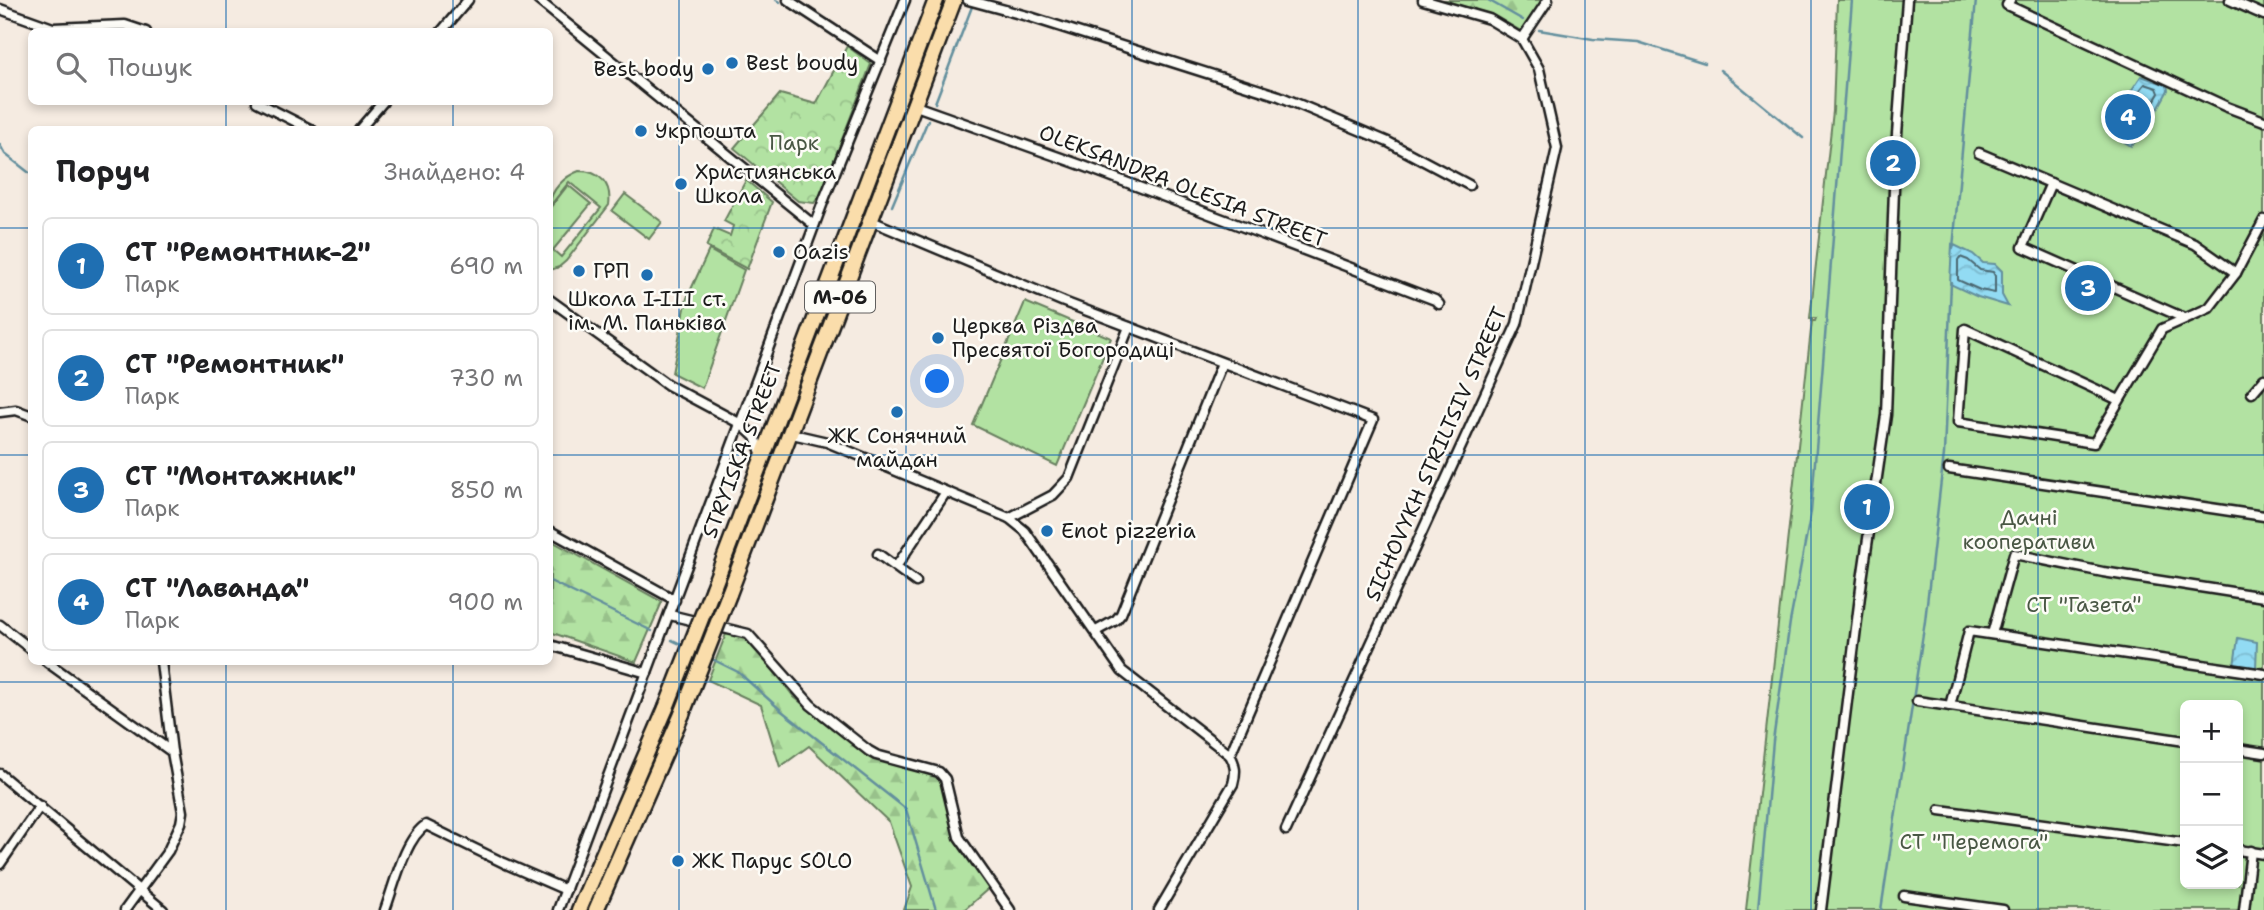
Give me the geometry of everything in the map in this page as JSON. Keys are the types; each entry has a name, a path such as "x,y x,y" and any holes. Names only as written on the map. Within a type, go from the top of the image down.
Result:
{"highway":[{"name":"STRYISKA STREET","path":"579,910 666,708 936,0"},
{"name":"STRYISKA STREET","path":"596,910 682,714 954,0"}],"street":[{"path":"444,28 468,0"},
{"path":"538,0 814,225"},
{"path":"788,0 881,61"},
{"path":"558,910 814,225 905,0"},
{"path":"1423,0 1489,19 1522,39 1548,0"},
{"path":"1821,910 1862,580 1886,415 1895,161 1907,0"},
{"path":"2010,0 2007,5 2227,107 2264,121"},
{"path":"2230,0 2264,15"},
{"path":"971,1 1027,16 1279,96 1388,142 1469,185"},
{"path":"0,9 53,28 125,25 134,28"},
{"name":"SICHOVYKH STRILTSIV STREET","path":"1286,830 1517,324 1557,148 1539,69 1522,39"},
{"path":"263,105 304,126"},
{"path":"362,126 380,105"},
{"name":"OLEKSANDRA OLESIA STREET","path":"913,105 1081,165 1423,295 1439,304"},
{"path":"1979,153 2195,244 2236,273"},
{"path":"2051,183 2023,247 2184,318"},
{"path":"869,220 1129,327 1373,420 1230,755"},
{"path":"2119,400 1965,329 1958,422 2094,443 2162,329 2209,308 2236,273 2264,220"},
{"path":"553,302 668,385 741,424 755,437 762,457"},
{"path":"1009,518 1053,495 1069,478 1129,327"},
{"path":"1096,631 1116,620 1121,614 1222,363"},
{"path":"2252,393 2264,379"},
{"path":"0,412 16,410 28,414"},
{"path":"755,437 767,434 775,424"},
{"path":"788,433 827,442 1009,518 1025,531 1122,671 1230,755 1236,774 1233,784 1159,910"},
{"path":"1949,469 2264,516"},
{"path":"896,567 946,492"},
{"path":"553,533 675,600"},
{"path":"878,554 916,582"},
{"path":"1992,634 2014,554 2103,572 2264,597"},
{"path":"670,615 748,634 811,705 869,751 939,772 945,779 959,837 1010,910"},
{"path":"0,625 28,647"},
{"path":"1950,706 1969,631 2264,674"},
{"path":"553,646 647,673"},
{"path":"51,665 172,751"},
{"path":"125,910 168,851 181,824 183,812 161,665"},
{"path":"1917,701 2180,740"},
{"path":"2243,750 2264,753"},
{"path":"0,774 163,910"},
{"path":"0,864 40,806"},
{"path":"1940,810 2180,842"},
{"path":"385,910 411,842 426,825 566,890"},
{"path":"2243,850 2264,853"},
{"path":"2244,910 2251,851"},
{"path":"1904,896 2003,910"}],"green space":[{"path":"941,0 947,0 873,193 869,191"},
{"path":"1441,0 1542,0 1521,31 1493,15"},
{"name":"Дачні кооперативи","path":"1837,0 2264,0 2264,910 1746,910 1812,321 1816,318 1810,318 1833,111"},
{"name":"Парк","path":"847,46 871,64 821,194 814,203 798,201 734,148 780,94 816,104"},
{"path":"579,171 599,176 609,191 609,205 566,261 553,269 553,250 561,257 601,208 569,182 553,202 553,194 568,176"},
{"path":"746,180 772,202 747,269 706,247 714,229 730,236 733,226 724,221"},
{"path":"568,185 591,204 553,250 553,204"},
{"path":"625,194 662,222 649,239 612,211"},
{"path":"867,197 870,199 722,591 718,590"},
{"path":"709,250 744,270 702,388 672,373 687,298"},
{"path":"1025,302 1111,338 1057,466 973,425"},
{"path":"553,542 662,602 636,662 553,633"},
{"path":"726,634 748,637 794,697 871,758 926,770 942,780 954,834 989,888 964,910 904,910 912,887 889,822 809,746 780,767 761,705 708,680"},
{"path":"669,717 674,719 590,910 584,910"}],"water":[{"path":"2141,76 2167,85 2168,90 2145,132 2131,146 2113,135 2114,127 2127,97"},
{"path":"1952,244 1973,254 1983,263 1995,264 2002,271 2002,295 2008,306 1978,297 1950,284"},
{"path":"2238,638 2257,642 2256,668 2234,666"}],"waterway":[{"path":"776,0 780,2"},
{"path":"1488,0 1523,20"},
{"path":"1758,910 1773,741 1790,622 1811,512 1852,0"},
{"path":"1953,248 1976,0"},
{"path":"935,103 973,4"},
{"path":"1539,30 1593,39 1638,42 1705,63"},
{"path":"1720,70 1803,138"},
{"path":"892,206 928,120"},
{"path":"0,145 5,154 28,172"},
{"path":"1881,910 1925,621 1944,454 1951,282"},
{"path":"553,582 652,631"},
{"path":"672,640 685,646"},
{"path":"710,658 738,672 783,712 906,809 936,910"}],"place":[{"name":"Best boudy","path":"732,63"},
{"name":"Best body","path":"708,69"},
{"name":"СТ \"Лаванда\"","path":"2128,117"},
{"name":"Укрпошта","path":"641,131"},
{"name":"СТ \"Ремонтник\"","path":"1893,163"},
{"name":"Християнська Школа","path":"681,184"},
{"name":"Oazis","path":"779,252"},
{"name":"ГРП","path":"579,271"},
{"name":"Школа І-ІІІ ст. ім. М. Паньківа","path":"647,275"},
{"name":"СТ \"Монтажник\"","path":"2088,288"},
{"name":"Церква Різдва Пресвятої Богородиці","path":"938,338"},
{"name":"ЖК Сонячний майдан","path":"897,412"},
{"name":"СТ \"Ремонтник-2\"","path":"1867,507"},
{"name":"Enot pizzeria","path":"1047,531"},
{"name":"ЖК Парус SOLO","path":"678,861"}],"park label":[{"name":"СТ \"Газета\"","path":"2084,605"},
{"name":"СТ \"Перемога\"","path":"1974,842"}]}
